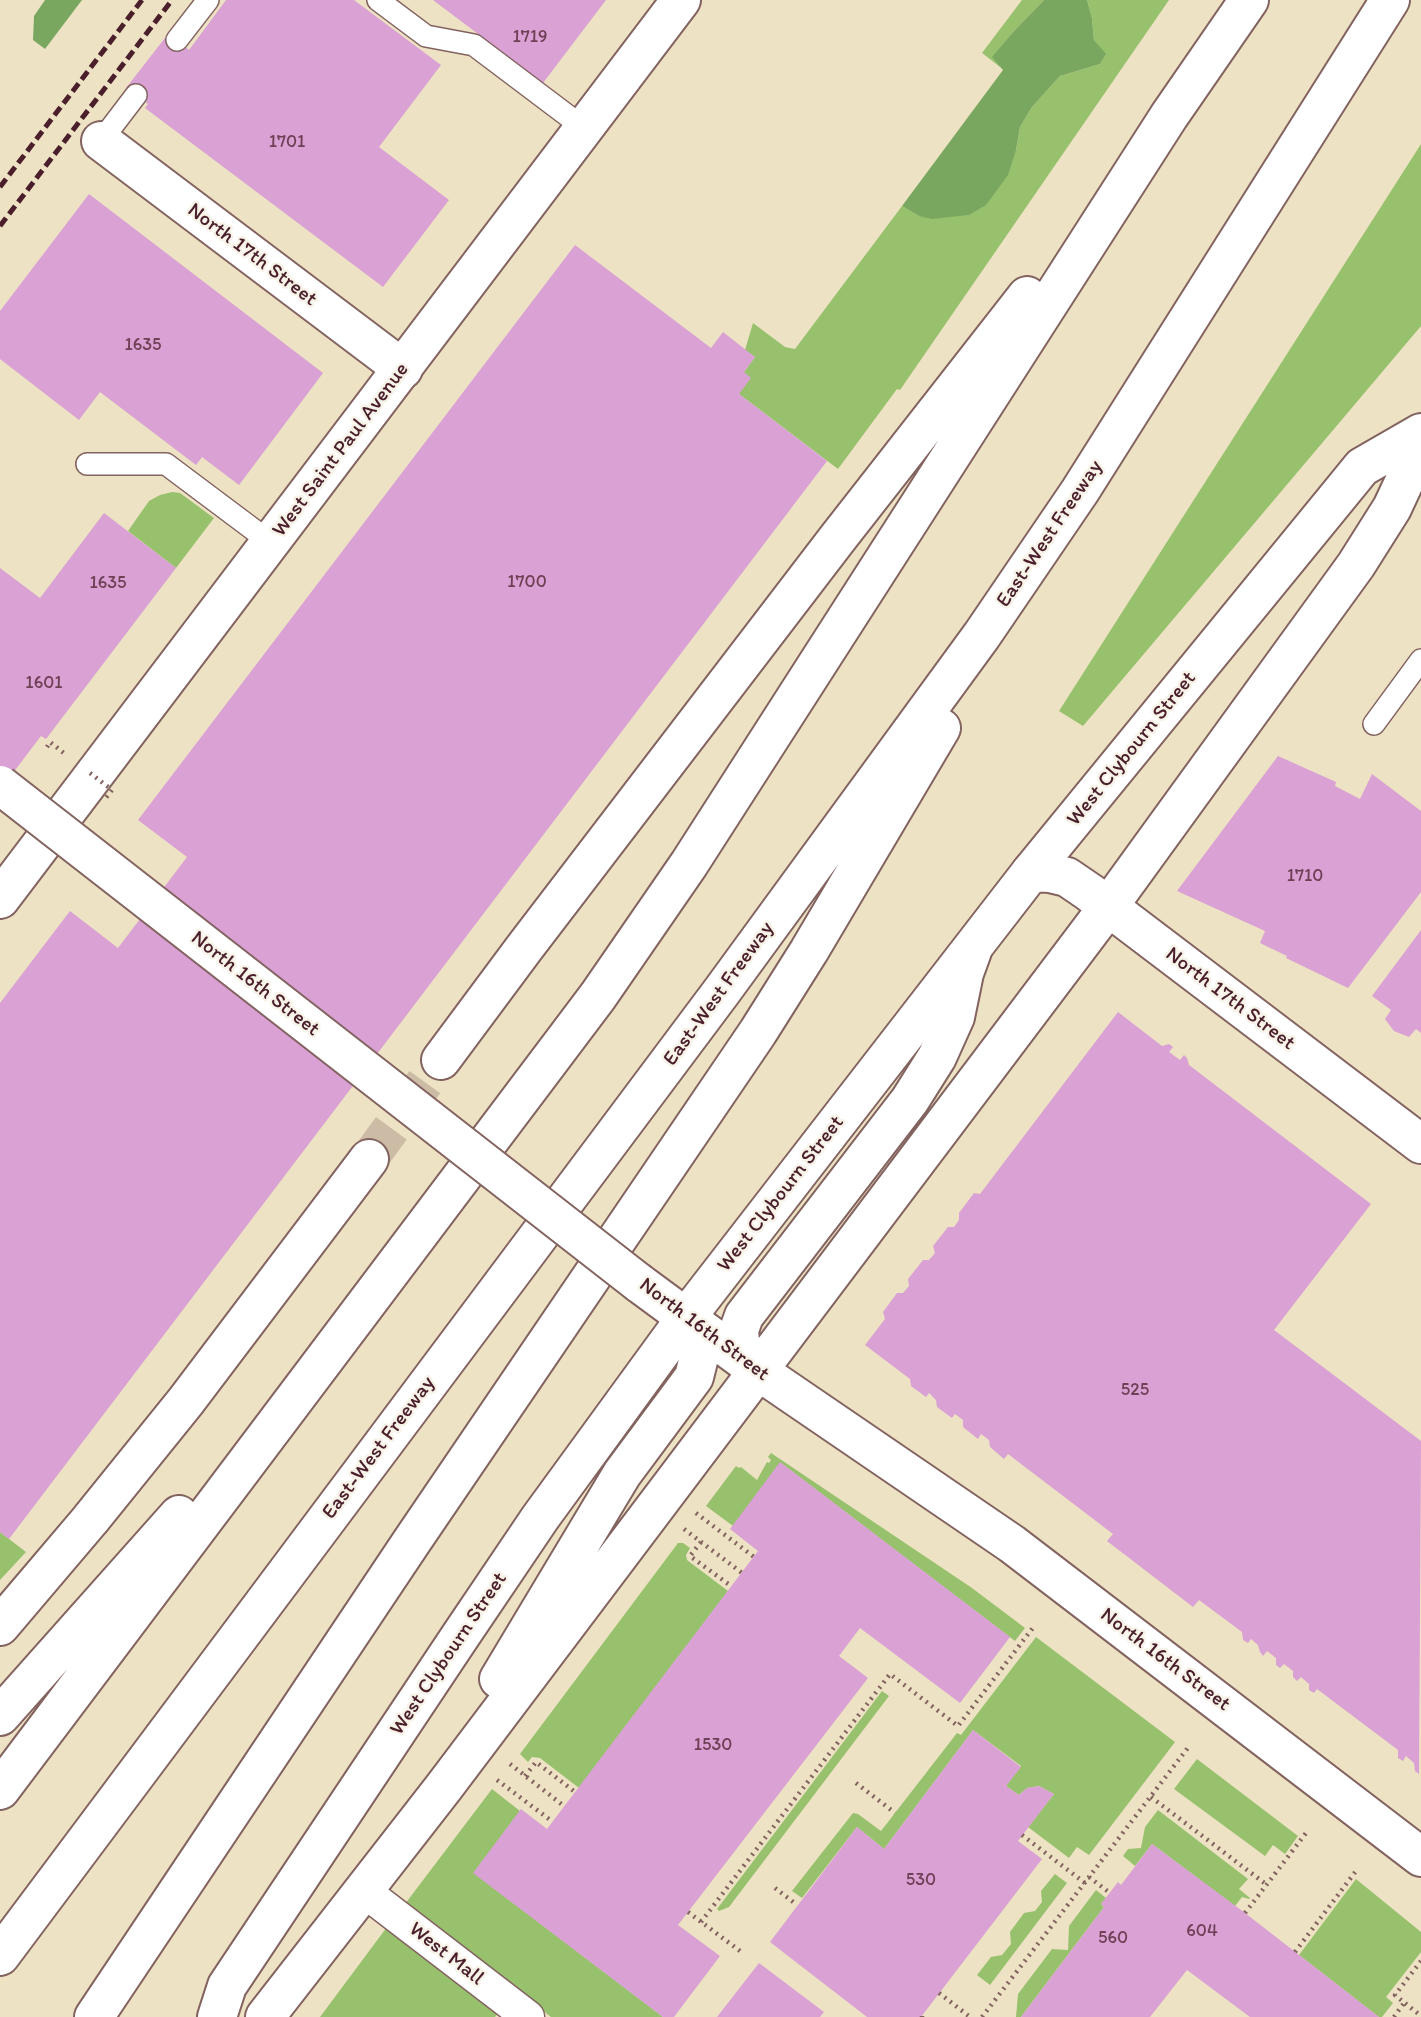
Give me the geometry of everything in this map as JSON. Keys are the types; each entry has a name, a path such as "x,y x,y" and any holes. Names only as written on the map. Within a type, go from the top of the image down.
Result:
{"main road":[{"name":"West Saint Paul Avenue","path":"0,899 681,0"},
{"path":"0,1790 598,996 689,864 1169,116 1249,0"},
{"name":"East-West Freeway","path":"0,1955 722,990 982,635 1080,491 1390,0"},
{"path":"441,1060 861,509 1169,116"},
{"name":"North 17th Street","path":"101,141 403,369"},
{"name":"West Clybourn Street","path":"217,2017 227,1986 459,1638 540,1518 685,1318 1031,873 1362,467 1421,433"},
{"path":"265,2017 444,1787 1108,907 1356,565 1392,508 1421,446"},
{"path":"94,2017 427,1518 758,1031 823,928 1080,491"},
{"name":"North 16th Street","path":"0,785 685,1318 1012,1544 1421,1857"},
{"name":"North 17th Street","path":"1031,873 1051,873 1067,877 1421,1144"},
{"path":"757,1370 750,1363 740,1342 739,1331 744,1316 910,1100 937,1057 955,1017 959,992 972,951"},
{"path":"0,1626 186,1401 369,1159"},
{"path":"0,1716 363,1306"},
{"path":"444,1787 505,1668 622,1474 694,1377 700,1353 698,1342 685,1318"}],"street":[{"name":"West Mall","path":"364,1891 528,2017"}],"lane":[{"path":"177,40 208,0"},
{"path":"378,0 426,36 474,45 584,128"},
{"path":"101,141 136,95"},
{"path":"87,464 166,464 270,542"},
{"path":"1374,724 1421,660"}],"path":[{"path":"90,773 112,790 105,799"},
{"path":"700,1516 754,1557"},
{"path":"688,1532 742,1573"},
{"path":"701,1542 690,1556 732,1586"},
{"path":"701,1922 890,1674 958,1726 1035,1625"},
{"path":"982,2017 1190,1745"},
{"path":"525,1776 536,1762 575,1792"},
{"path":"514,1767 564,1806"},
{"path":"501,1783 552,1822"},
{"path":"856,1783 895,1813"},
{"path":"1151,1797 1267,1885"},
{"path":"1245,1913 1306,1833"},
{"path":"1022,1835 1085,1883"},
{"path":"1295,1952 1356,1871"},
{"path":"1089,1877 1110,1893"},
{"path":"775,1888 797,1905"},
{"path":"688,1912 744,1954"},
{"path":"1421,1961 1395,1995 1421,2016"},
{"path":"939,1993 970,2017"},
{"path":"1394,2017 1404,2003"}],"green space":[{"path":"45,0 82,0 45,49 33,40 34,16"},
{"path":"1022,0 1044,0 993,57 1004,70 982,53"},
{"path":"1044,0 1087,0 1094,40 1106,54 1100,64 1060,76 1032,107 1020,127 1008,175 986,205 969,215 932,219 919,216 902,206 1003,70 992,57"},
{"path":"1087,0 1169,0 900,390 897,389 838,469 739,394 744,372 755,357 745,350 753,323 785,347 795,349 902,206 919,216 969,215 1016,150 1020,127 1032,107 1060,76 1100,64 1105,55 1094,40"},
{"path":"1421,144 1421,326 1083,726 1059,711"},
{"path":"172,492 180,493 214,518 176,568 128,531 149,501"},
{"path":"771,1453 972,1588 1025,1628 1015,1641 781,1463 733,1526 706,1506 736,1466 757,1480 767,1462 771,1460 768,1457"},
{"path":"0,1532 26,1552 0,1580"},
{"path":"678,1543 690,1548 686,1555 687,1560 728,1591 579,1788 540,1758 532,1757 528,1762 520,1754"},
{"path":"1036,1637 1175,1742 1089,1855 1077,1847 1069,1858 1028,1827 1054,1794 1039,1786 1027,1788 1019,1795 1006,1786 1021,1766 973,1730 884,1849 857,1827 802,1898 792,1891 853,1813 881,1831 957,1733 961,1735"},
{"path":"882,1691 889,1696 729,1907 719,1911 717,1909"},
{"path":"1197,1759 1298,1836 1285,1854 1273,1845 1265,1856 1174,1789"},
{"path":"492,1789 520,1811 474,1873 663,2017 551,2017 405,1904"},
{"path":"1158,1810 1248,1879 1239,1889 1250,1898 1242,1897 1235,1906 1152,1844 1135,1866 1123,1856 1128,1849 1141,1848 1145,1827"},
{"path":"1055,1874 1067,1883 990,1985 977,1975 991,1957 1002,1955 1011,1944 1010,1932 1024,1913 1035,1911 1042,1902 1041,1891"},
{"path":"1356,1879 1421,1932 1421,1952 1386,1997 1393,2003 1382,2017 1299,1955"},
{"path":"1096,1890 1106,1898 1101,1904 1104,1907 1021,2017 1016,2017 1018,1994 1052,1949 1068,1950 1069,1926"},
{"path":"387,1927 499,2012 495,2017 320,2017"}],"building":[{"path":"226,0 354,0 441,65 379,147 449,200 383,287 145,108 148,104 126,88 168,34 189,50"},
{"path":"433,0 606,0 543,83"},
{"path":"89,194 323,373 239,485 202,457 196,465 100,392 79,420 0,359 0,311"},
{"path":"575,245 711,348 723,332 755,357 744,372 751,378 739,394 827,461 9,1539 0,1532 0,1003 70,911 118,948 187,857 138,820"},
{"path":"104,513 176,568 46,739 41,736 0,790 0,568 40,598"},
{"path":"1278,756 1336,782 1335,786 1360,799 1372,774 1421,811 1421,892 1348,988 1260,943 1265,931 1177,891"},
{"path":"1421,930 1421,1033 1416,1029 1409,1037 1394,1031 1385,1019 1391,1010 1372,996"},
{"path":"1118,1012 1162,1046 1169,1044 1173,1047 1169,1052 1180,1060 1184,1055 1189,1065 1371,1204 1274,1330 1421,1441 1419,1774 1415,1771 1414,1763 1406,1756 1403,1761 1398,1758 1398,1750 1317,1689 1314,1693 1309,1690 1309,1684 1301,1677 1297,1681 1293,1677 1293,1671 1284,1664 1280,1668 1276,1665 1276,1658 1267,1651 1263,1656 1258,1645 1251,1639 1248,1643 1243,1640 1242,1632 1199,1600 1193,1607 1107,1541 1113,1534 1008,1454 1004,1459 990,1447 989,1440 981,1434 978,1439 963,1427 963,1420 955,1414 952,1418 937,1407 936,1400 929,1393 926,1397 911,1386 910,1379 865,1345 885,1319 883,1312 897,1293 903,1293 909,1286 908,1279 923,1260 929,1260 935,1253 933,1246 948,1227 954,1227 959,1220 959,1213 974,1193 980,1194"},
{"path":"780,1462 1010,1637 960,1703 860,1628 839,1656 868,1678 678,1925 720,1956 674,2017 663,2017 473,1873 521,1809 547,1829 758,1551 730,1529"},
{"path":"973,1730 1021,1767 1006,1786 1019,1795 1027,1788 1039,1786 1054,1794 1018,1841 1042,1859 921,2017 867,2017 770,1942 857,1827 884,1849"},
{"path":"1152,1844 1379,2017 1250,2017 1187,1970 1150,2017 1021,2017 1104,1907 1101,1904 1118,1882 1121,1885"},
{"path":"759,1963 824,2012 820,2017 717,2017"}],"tunnel":[{"path":"369,1159 441,1060"}],"railway":[{"path":"0,187 142,0"},
{"path":"0,226 172,0"}]}
